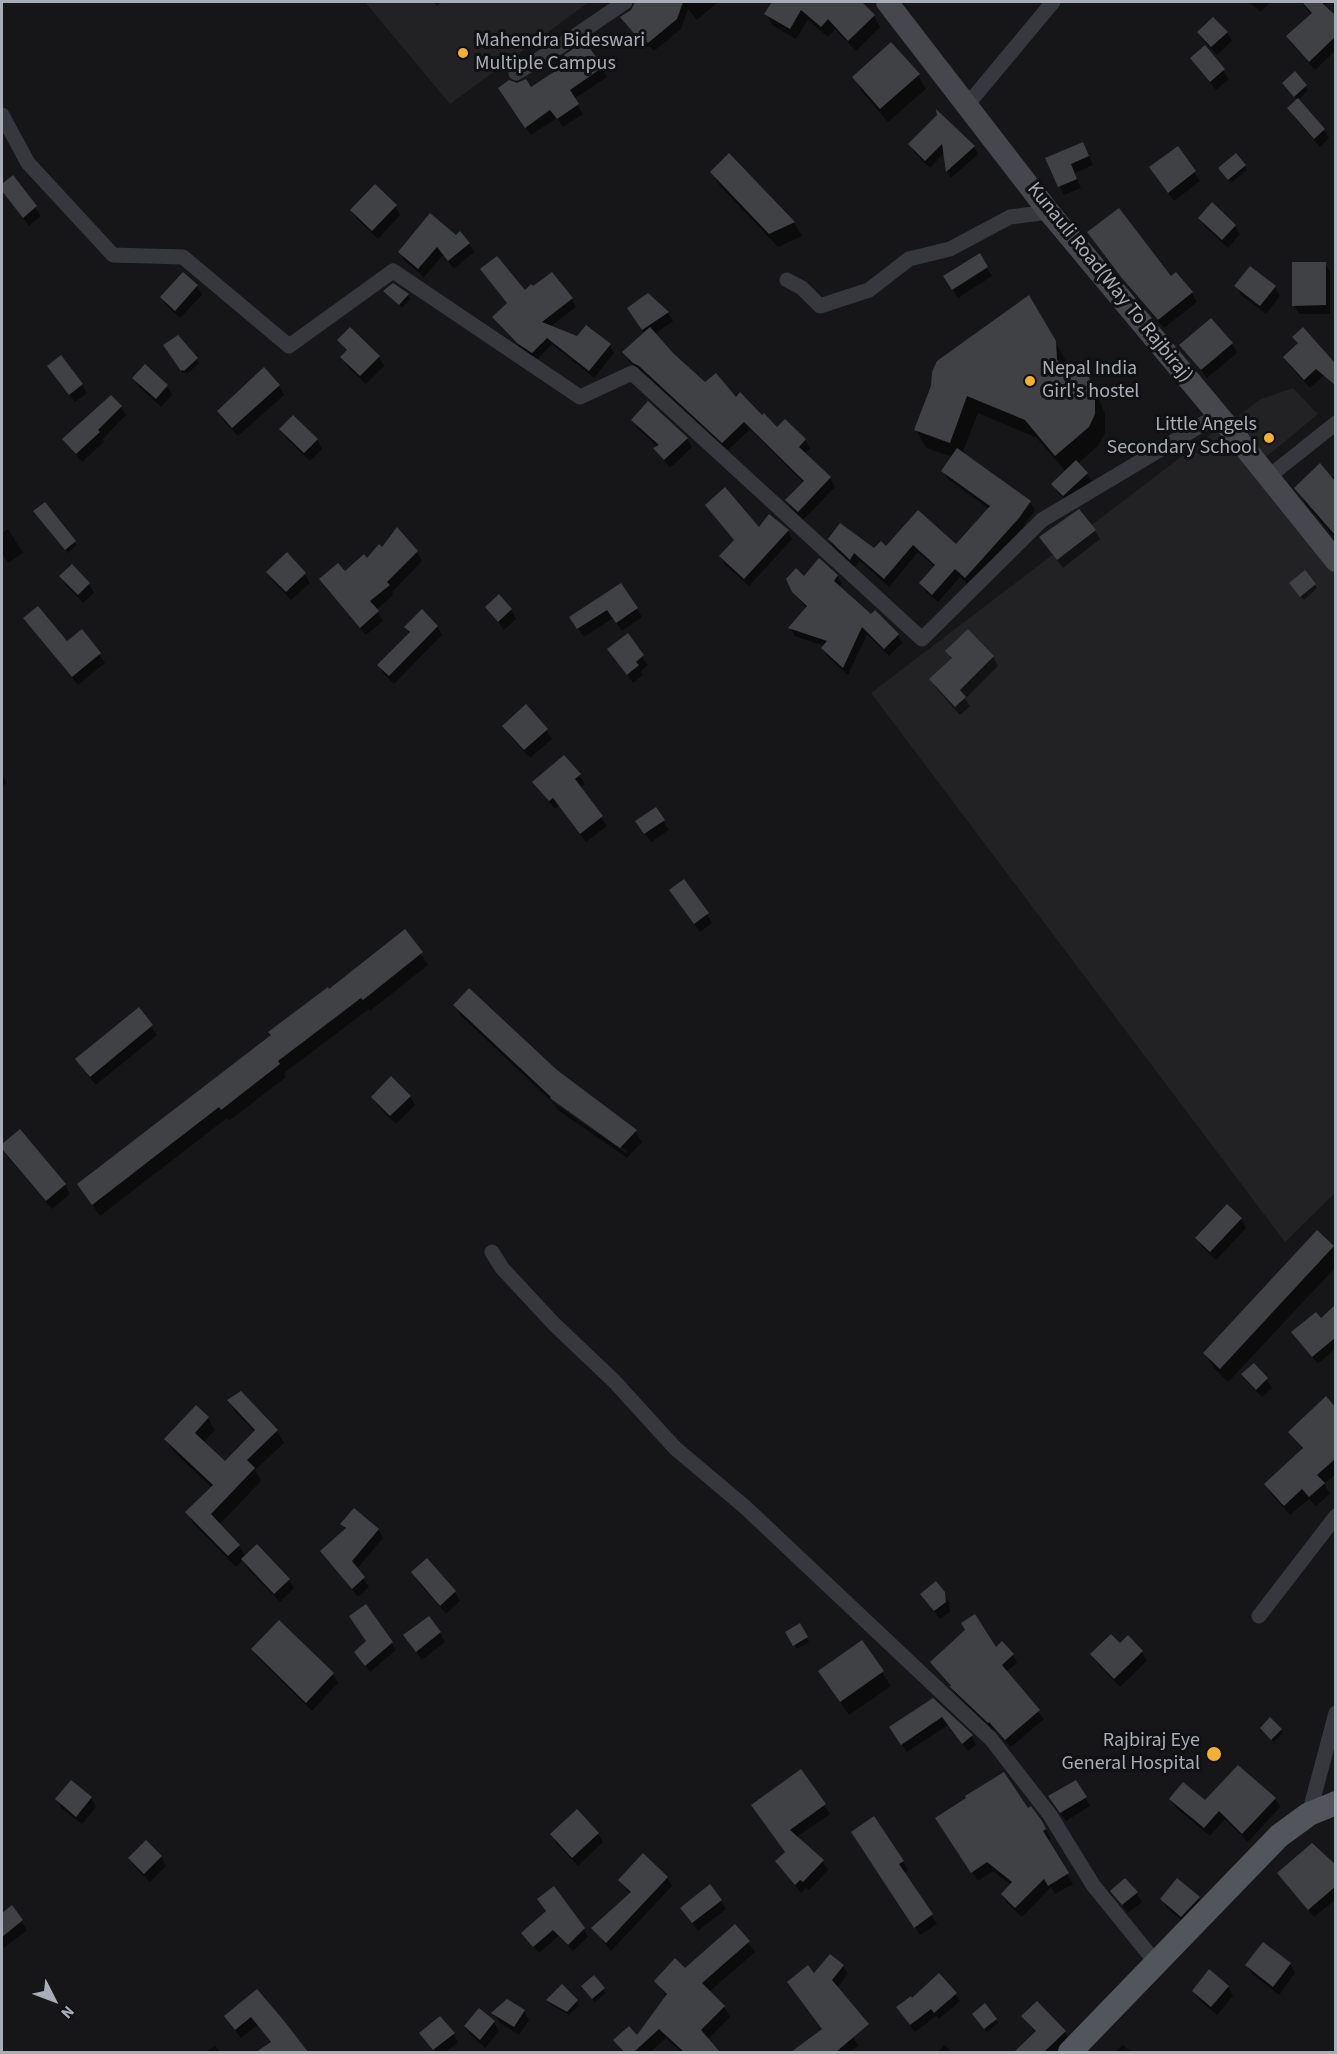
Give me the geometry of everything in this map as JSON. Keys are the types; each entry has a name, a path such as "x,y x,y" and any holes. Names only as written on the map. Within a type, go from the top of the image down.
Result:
{"main road":[{"name":"Kunauli Road(Way To Rajbiraj)","path":"887,2 968,104 1048,212 1218,415 1335,561"},
{"path":"1070,2052 1279,1836 1309,1814 1335,1803"}],"street":[{"path":"516,73 625,2"},
{"path":"968,104 1053,2"},
{"path":"2,115 28,163 113,255 183,257 289,346 393,271 580,397 632,374 922,639 1042,520 1218,415"},
{"path":"787,280 802,288 820,306 869,290 909,259 950,249 1010,217 1048,212"},
{"path":"1267,478 1335,423"},
{"path":"492,1252 502,1268 554,1324 614,1381 675,1448 745,1507 990,1739 1050,1815 1093,1885 1157,1964"},
{"path":"1259,1616 1335,1516"},
{"path":"1309,1814 1335,1713"}],"shaded area":[{"name":"Mahendra Bideswari Multiple Campus","path":"365,2 589,2 450,104"},
{"name":"Little Angels Secondary School","path":"1293,388 1318,414 1266,457 1234,420 1259,400"},
{"path":"1223,425 1335,571 1335,1193 1285,1242 871,693"}],"building":[{"path":"635,2 683,2 677,19 648,43 638,38 620,17 631,10"},
{"path":"772,2 862,2 875,15 848,41 828,19 821,27 801,10 790,29 764,14"},
{"path":"1302,2 1321,2 1335,15 1335,37 1309,62 1286,36 1312,13"},
{"path":"1213,17 1228,32 1211,47 1197,32"},
{"path":"585,41 603,67 570,90 579,104 557,119 550,110 525,128 498,88 509,80 517,83 526,79 531,87 569,62 564,55"},
{"path":"891,42 920,74 880,109 852,77"},
{"path":"1205,45 1225,69 1210,82 1190,58"},
{"path":"1295,71 1307,85 1294,97 1282,83"},
{"path":"1298,98 1325,129 1314,139 1287,108"},
{"path":"936,109 975,146 946,172 942,144 925,161 908,144 937,115"},
{"path":"1083,142 1089,156 1071,164 1077,179 1058,187 1045,158"},
{"path":"1178,146 1196,171 1168,193 1149,167"},
{"path":"729,153 795,222 769,234 710,172"},
{"path":"1236,153 1246,165 1228,180 1218,168"},
{"path":"13,175 37,206 23,218 2,191 2,184"},
{"path":"375,184 397,205 372,231 350,210"},
{"path":"1212,202 1236,225 1222,240 1198,218"},
{"path":"1119,208 1171,276 1176,272 1193,292 1158,320 1087,232"},
{"path":"430,213 456,235 460,231 470,243 448,261 437,247 418,269 398,252"},
{"path":"980,253 988,267 952,290 943,276"},
{"path":"497,256 525,290 552,272 573,298 542,322 577,336 586,325 611,344 589,371 547,338 532,353 517,343 492,317 507,303 480,269"},
{"path":"1292,262 1326,262 1326,305 1292,306"},
{"path":"1250,266 1276,286 1260,306 1234,286"},
{"path":"183,272 198,285 175,311 160,297"},
{"path":"393,283 409,294 399,305 383,291"},
{"path":"648,293 669,312 642,330 627,308"},
{"path":"1029,295 1056,341 1057,360 1089,377 1095,395 1095,414 1089,427 1055,456 1025,420 967,396 950,443 914,430 931,386 932,372 937,361"},
{"path":"1211,318 1233,343 1201,370 1179,345"},
{"path":"350,327 380,356 360,376 340,357 347,350 337,340"},
{"path":"650,327 673,353 705,382 716,373 736,397 740,392 777,427 785,419 806,439 799,447 831,477 798,512 785,500 804,481 744,422 722,443 622,352"},
{"path":"1303,327 1335,363 1335,385 1316,369 1304,380 1283,357 1298,343 1292,337"},
{"path":"178,335 198,358 184,371 181,371 163,345"},
{"path":"61,355 83,384 69,395 47,366"},
{"path":"145,364 168,385 156,399 132,378"},
{"path":"264,367 280,385 232,428 217,411"},
{"path":"111,395 122,406 98,430 100,432 76,454 62,439"},
{"path":"648,401 688,438 664,460 653,448 659,445 631,420"},
{"path":"293,415 318,439 304,453 279,429"},
{"path":"957,448 1031,501 1019,518 965,578 955,569 932,595 919,583 935,565 913,545 884,579 854,553 850,560 828,539 840,523 874,548 881,541 886,546 918,510 956,544 990,506 941,471"},
{"path":"1076,460 1088,473 1063,496 1051,484"},
{"path":"1320,463 1335,481 1335,535 1294,488"},
{"path":"725,487 759,527 769,514 789,530 744,579 719,556 734,540 705,505"},
{"path":"45,502 76,541 65,550 33,511"},
{"path":"1079,509 1096,530 1057,560 1039,537"},
{"path":"397,527 418,551 387,582 390,585 370,601 379,611 360,628 319,579 338,563 345,571 364,554 367,558 379,544 382,547"},
{"path":"287,552 306,573 286,592 266,572"},
{"path":"819,558 838,575 834,581 871,614 875,610 899,634 884,649 862,627 843,668 821,648 827,641 788,628 807,606 792,592 786,579 796,568 804,576"},
{"path":"72,564 90,583 78,595 59,576"},
{"path":"1305,570 1316,584 1300,597 1289,583"},
{"path":"621,583 638,608 616,623 607,610 577,629 569,617"},
{"path":"499,594 512,609 498,622 485,607"},
{"path":"38,606 67,641 82,629 101,653 72,677 23,618"},
{"path":"422,609 438,626 389,676 377,665 410,632 404,627"},
{"path":"968,629 994,656 960,690 966,697 955,707 929,679 952,658 945,651"},
{"path":"628,633 644,655 636,662 639,665 627,675 607,649"},
{"path":"526,704 548,729 524,750 502,726"},
{"path":"564,755 581,774 575,779 603,816 580,834 553,798 549,801 532,782"},
{"path":"656,807 665,820 644,834 635,821"},
{"path":"684,879 709,913 694,924 669,890"},
{"path":"405,929 423,952 363,1000 361,998 278,1061 280,1064 221,1110 219,1107 92,1205 77,1184 271,1035 268,1032 328,987 329,989"},
{"path":"469,988 557,1070 637,1130 620,1148 550,1098 453,1005"},
{"path":"139,1007 153,1025 90,1077 75,1059"},
{"path":"391,1076 411,1096 390,1116 371,1097"},
{"path":"20,1129 66,1184 46,1201 2,1149 2,1144"},
{"path":"1227,1204 1242,1218 1210,1252 1195,1238"},
{"path":"1317,1230 1334,1246 1220,1369 1203,1353"},
{"path":"1335,1305 1335,1338 1312,1357 1291,1332 1316,1312 1321,1318"},
{"path":"1254,1363 1268,1378 1256,1390 1241,1374"},
{"path":"241,1391 278,1430 247,1460 255,1468 211,1514 240,1545 228,1556 185,1512 213,1485 164,1439 196,1405 209,1417 195,1433 225,1461 255,1430 227,1400"},
{"path":"1326,1396 1335,1407 1335,1459 1317,1475 1325,1483 1309,1497 1302,1489 1284,1506 1264,1484 1303,1448 1288,1432"},
{"path":"354,1508 379,1529 352,1561 365,1577 352,1589 320,1551 346,1528 340,1524"},
{"path":"257,1544 290,1579 274,1594 241,1559"},
{"path":"427,1558 456,1591 440,1606 411,1572"},
{"path":"936,1581 945,1592 946,1602 934,1611 920,1594"},
{"path":"366,1604 393,1642 365,1666 354,1652 366,1641 349,1616"},
{"path":"975,1614 996,1647 1002,1641 1014,1654 1002,1665 1040,1710 1005,1740 989,1722 949,1686 951,1686 930,1662 965,1630 961,1623"},
{"path":"429,1616 441,1632 416,1652 403,1635"},
{"path":"279,1620 334,1673 306,1703 251,1649"},
{"path":"800,1623 808,1637 793,1646 785,1632"},
{"path":"1111,1634 1120,1643 1128,1635 1143,1651 1114,1679 1090,1654"},
{"path":"862,1640 884,1671 840,1702 818,1671"},
{"path":"933,1698 973,1735 962,1744 942,1717 901,1745 889,1727"},
{"path":"1270,1717 1282,1729 1271,1740 1260,1728"},
{"path":"1238,1765 1276,1798 1242,1834 1219,1811 1204,1828 1169,1799 1183,1782 1205,1800"},
{"path":"801,1769 826,1804 790,1830 824,1860 803,1882 800,1880 795,1885 775,1861 785,1852 751,1805"},
{"path":"1004,1772 1028,1808 1031,1806 1042,1821 1046,1829 1043,1831 1069,1873 1048,1886 1044,1879 1015,1908 1001,1894 1012,1882 987,1862 971,1873 935,1818"},
{"path":"71,1780 92,1797 76,1817 55,1799"},
{"path":"1076,1780 1087,1797 1060,1813 1048,1796"},
{"path":"577,1809 599,1833 572,1858 550,1834"},
{"path":"874,1816 904,1861 899,1864 933,1914 914,1928 851,1832"},
{"path":"146,1840 162,1856 144,1874 128,1858"},
{"path":"1312,1843 1335,1864 1335,1887 1308,1910 1277,1873"},
{"path":"643,1853 668,1877 606,1943 591,1928 631,1892 618,1880"},
{"path":"1125,1878 1138,1892 1122,1905 1110,1891"},
{"path":"1177,1878 1200,1897 1181,1917 1160,1899"},
{"path":"710,1884 722,1900 692,1923 680,1908"},
{"path":"554,1886 585,1928 568,1945 553,1930 533,1947 521,1933 546,1911 537,1899"},
{"path":"12,1905 23,1920 2,1937 2,1913"},
{"path":"735,1924 750,1941 702,1983 725,2006 701,2030 720,2052 684,2052 659,2029 634,2052 624,2052 613,2040 629,2026 637,2035 667,1994 654,1981 675,1958 685,1968"},
{"path":"1263,1942 1291,1963 1273,1987 1245,1965"},
{"path":"830,1954 844,1965 832,1980 869,2024 836,2052 791,2052 822,2029 787,1982 808,1965 814,1973"},
{"path":"1209,1969 1229,1986 1211,2007 1192,1991"},
{"path":"939,1973 957,1993 934,2013 931,2009 910,2025 896,2007 911,1996 912,1998"},
{"path":"594,1975 605,1988 592,1999 581,1986"},
{"path":"562,1984 578,2000 567,2012 546,2000"},
{"path":"257,1989 308,2052 256,2052 271,2042 251,2017 235,2030 224,2016"},
{"path":"507,1999 525,2010 514,2027 491,2013"},
{"path":"1037,2001 1066,2031 1044,2052 1014,2052 1036,2031 1021,2016"},
{"path":"985,2003 997,2019 984,2029 972,2014"},
{"path":"479,2008 495,2021 480,2040 464,2026"},
{"path":"440,2016 455,2033 433,2050 419,2033"}],"place":[{"name":"Mahendra Bideswari Multiple Campus","path":"463,53"},
{"name":"Nepal India Girl's hostel","path":"1030,381"},
{"name":"Little Angels Secondary School","path":"1269,438"},
{"name":"Rajbiraj Eye General Hospital","path":"1214,1754"}]}
